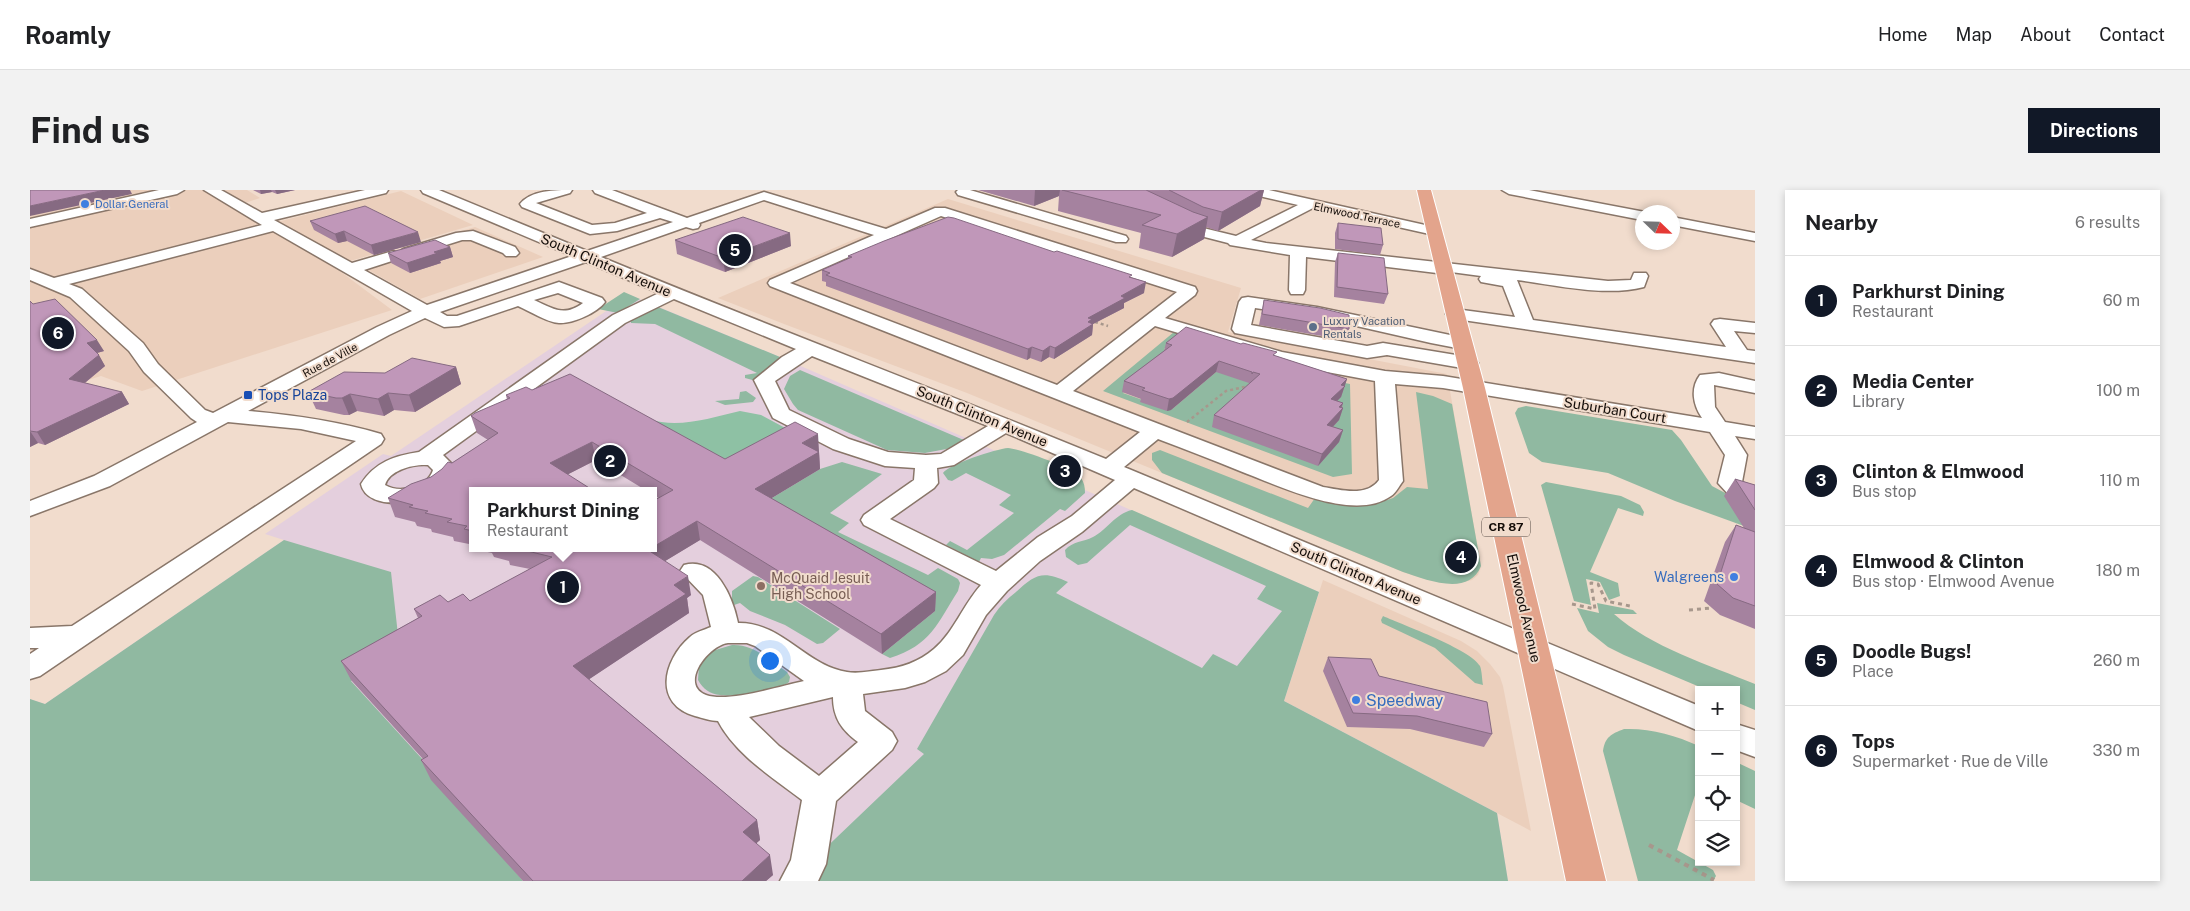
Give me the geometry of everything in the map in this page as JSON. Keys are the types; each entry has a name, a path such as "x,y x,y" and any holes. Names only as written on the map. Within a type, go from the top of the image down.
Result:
{"main road":[{"name":"Elmwood Avenue","path":"1424,190 1476,397 1586,881"}],"street":[{"path":"30,223 177,190"},
{"path":"211,190 444,322 451,323 519,300"},
{"path":"260,218 276,210 355,190"},
{"path":"260,218 285,214 381,190"},
{"name":"South Clinton Avenue","path":"428,190 810,349 1006,425 1695,717"},
{"path":"565,190 536,198 527,204 590,230 617,227 660,212"},
{"path":"600,190 707,230 785,203"},
{"path":"745,190 887,234"},
{"name":"Elmwood Terrace","path":"1250,190 1434,231"},
{"path":"1509,190 1635,215"},
{"path":"963,192 1121,239"},
{"name":"Rue de Ville","path":"30,508 102,481 424,312 764,196"},
{"path":"1235,242 1310,204"},
{"path":"1034,213 1050,206"},
{"path":"1059,393 1189,291 940,211 776,283 1059,393 1318,492 1345,497 1367,497 1383,491 1390,482 1385,377"},
{"path":"1161,215 1194,230 1235,242 1266,248 1445,270 1608,286 1638,284 1640,276"},
{"path":"1680,223 1755,237"},
{"path":"55,283 275,226"},
{"path":"350,269 461,236 473,235 511,252"},
{"path":"1297,290 1298,251"},
{"path":"1445,270 1510,282 1526,324"},
{"path":"30,274 76,293 136,347 151,368 198,414 221,419 309,422 345,429 373,439 30,668"},
{"path":"425,458 558,361 619,320 673,293"},
{"path":"1462,343 1431,338 1317,312 1248,302 1241,329 1367,352 1379,352 1383,349 1468,364"},
{"path":"1455,314 1747,355"},
{"name":"Suburban Court","path":"1152,320 1280,357 1476,397 1718,426 1755,433"},
{"path":"1747,355 1720,324 1755,328"},
{"path":"1382,327 1383,349"},
{"path":"810,349 789,361 764,380 780,414 862,453 885,460 926,462 946,460 1006,425"},
{"path":"1755,386 1719,379 1707,379 1704,383 1705,407 1736,455 1730,483 1732,487 1755,497"},
{"path":"849,684 813,672 762,638 748,633 726,634 709,639 694,649 681,669 678,683 683,694 694,704 708,709 729,709 808,691 849,684 891,680 914,675 933,666 957,644 980,604 1044,545 1074,526 1155,430"},
{"path":"926,462 926,483 873,520 1000,584"},
{"path":"693,571 709,582 716,591 726,634"},
{"path":"30,638 78,636"},
{"path":"798,881 808,864 820,795 881,741 850,717 846,705 849,684"},
{"path":"729,709 731,720 743,735 820,795"},
{"path":"1740,738 1755,744"}],"path":[{"path":"1091,321 1108,326"},
{"path":"1186,422 1226,391 1255,384"},
{"path":"1572,604 1594,609 1591,582 1598,584 1606,601 1630,606"},
{"path":"1689,610 1712,608"},
{"path":"1648,845 1714,880"}],"shaded area":[{"path":"30,190 247,190 260,198 245,203 281,221 401,191 473,225 333,266 392,310 142,391 101,376 30,398"},
{"path":"948,199 1241,288 1228,332 1447,374 1481,566 1478,575 1472,580 1455,584 1428,580 1403,572 967,393 718,298"},
{"path":"475,227 543,257 420,299 354,262"},
{"name":"McQuaid Jesuit High School","path":"630,295 780,357 1319,592 1284,701 1497,813 1508,881 30,881 30,699 45,704 284,540 265,534 383,454 391,456"},
{"path":"1323,580 1461,641 1477,651 1490,664 1500,677 1503,686 1531,831 1284,701"}],"green space":[{"path":"624,292 640,299 618,313 598,309"},
{"path":"658,307 780,357 756,381 745,378 745,375 757,373 655,324 631,323 630,318 651,308"},
{"path":"1174,332 1293,365 1291,372 1350,384 1352,474 1333,477 1103,391","holes":["1176,340 1216,372 1171,410 1123,393 1166,350 1164,349","1291,374 1340,397 1327,411 1319,435"]},
{"path":"800,370 973,444 925,453 887,450 798,410 784,389 790,376"},
{"path":"746,391 756,398 753,402 725,405 715,401 739,399 740,392"},
{"path":"1416,392 1433,396 1452,404 1481,566 1475,575 1467,581 1457,584 1435,582 1403,572 1162,473 1152,460 1152,453 1160,450 1308,508 1315,498 1367,504 1378,503 1393,498 1407,487 1428,489"},
{"path":"1526,406 1672,430 1681,440 1712,486 1744,503 1755,530 1675,501 1608,473 1542,462 1529,453 1515,413 1518,408"},
{"path":"740,411 761,415 802,437 737,482 648,419 660,422 683,423"},
{"path":"1008,448 1024,452 1068,469 1081,478 1085,487 1085,493 1065,511 1060,509 1004,555 992,559 981,558 979,562 946,545 950,541 967,550 1014,513 999,505 1011,495 966,473 952,481 948,480 943,473 963,461"},
{"path":"842,462 882,474 830,513 849,523 838,532 928,575 938,568 958,579 960,583 958,591 932,632 915,647 890,658 882,654 935,611 757,507 820,469"},
{"path":"1546,482 1621,496 1640,505 1644,512 1643,516 1618,508 1590,572 1618,583 1620,596 1609,600 1600,582 1586,579 1591,605 1574,601 1541,485"},
{"path":"1132,510 1319,592 1284,701 1497,813 1508,881 791,881 924,754 917,749 994,615 1007,600 1034,578 1046,575 1068,582 1056,593 1202,668 1213,654 1237,666 1282,611 1257,599 1266,586 1130,525 1087,563 1078,565 1066,557 1065,550 1068,547 1093,537 1116,518"},
{"path":"284,540 391,572 400,653 351,681 424,761 523,881 30,881 30,699 45,704"},
{"path":"753,576 758,577 840,629 823,643 817,644 785,625 750,611 740,603 734,605 732,591"},
{"path":"1597,603 1633,610 1637,614 1614,614 1629,626 1663,646 1755,684 1755,710 1740,704 1740,686 1698,686 1608,647 1588,631 1577,608 1599,613"},
{"path":"1383,616 1450,645 1474,659 1480,666 1483,685 1475,683 1435,648 1382,623"},
{"path":"732,645 740,645 755,650 787,672 790,677 789,682 777,688 745,694 726,696 713,694 702,686 698,680 699,665 712,651"},
{"path":"1624,729 1643,730 1662,733 1695,744 1695,795 1677,850 1695,860 1695,866 1706,866 1713,870 1716,876 1713,881 1638,881 1603,751 1605,742"},
{"path":"1740,764 1755,771 1755,809 1740,802"}],"building":[{"path":"30,190 105,190 30,206"},
{"path":"1062,190 1146,190 1208,217 1177,234 1142,225 1161,215"},
{"path":"1169,190 1261,190 1222,212 1203,207"},
{"path":"365,206 418,232 371,245 344,231 335,234 310,221"},
{"path":"743,217 790,233 723,258 675,240"},
{"path":"948,217 1054,252 1057,251 1132,275 1129,277 1146,282 1121,296 1125,298 1088,318 1092,319 1088,322 1093,324 1055,348 1050,346 1043,351 1032,347 1028,349 826,275 830,273 822,270 852,257 848,256"},
{"path":"1338,223 1381,228 1383,245 1338,239"},
{"path":"435,240 450,247 407,263 388,253"},
{"path":"1338,253 1384,258 1388,294 1337,287"},
{"path":"55,299 97,340 87,343 99,355 69,379 122,392 37,432 30,431 30,301 33,304"},
{"path":"1264,300 1320,308 1349,315 1349,329 1262,314"},
{"path":"1186,327 1241,344 1277,352 1273,355 1347,379 1341,385 1345,386 1331,399 1343,403 1339,407 1343,408 1327,425 1343,430 1322,454 1214,415 1260,374 1253,372 1252,374 1252,372 1219,361 1173,398 1169,399 1142,390 1145,388 1124,381 1172,345 1166,343"},
{"path":"412,358 456,367 409,395 388,393 378,399 350,394 342,398 336,398 308,392 344,372 385,373"},
{"path":"570,374 725,459 795,422 818,434 802,443 819,452 755,489 936,592 881,634 697,521 657,545 657,499 673,490 592,442 550,463 588,487 469,487 469,530 464,529 467,526 447,522 452,519 425,513 428,511 409,507 413,505 388,498 411,484 431,477 448,462 452,463 498,433 471,416 475,413 510,398 506,395 526,387 532,390"},
{"path":"1735,479 1755,485 1755,510"},
{"path":"1736,525 1755,532 1755,606 1733,598 1717,584"},
{"name":"McQuaid Jesuit High School","path":"531,552 651,552 688,576 674,585 686,594 573,666 757,820 743,832 770,855 742,881 533,881 421,760 428,756 341,661 422,616 414,609 440,595 448,602 463,594 470,601 552,557"},
{"path":"1328,657 1371,659 1379,676 1487,702 1492,734 1417,716 1353,713"}],"place":[{"name":"Dollar General","path":"85,204"},
{"name":"Doodle Bugs!","path":"735,250"},
{"name":"Luxury Vacation Rentals","path":"1313,327"},
{"name":"Tops","path":"58,333"},
{"name":"Tops Plaza","path":"248,395"},
{"name":"Media Center","path":"610,461"},
{"name":"Clinton & Elmwood","path":"1065,471"},
{"name":"Elmwood & Clinton","path":"1461,557"},
{"name":"Walgreens","path":"1734,577"},
{"name":"McQuaid Jesuit High School","path":"761,586"},
{"name":"Parkhurst Dining","path":"563,587"},
{"name":"Speedway","path":"1356,700"}]}
